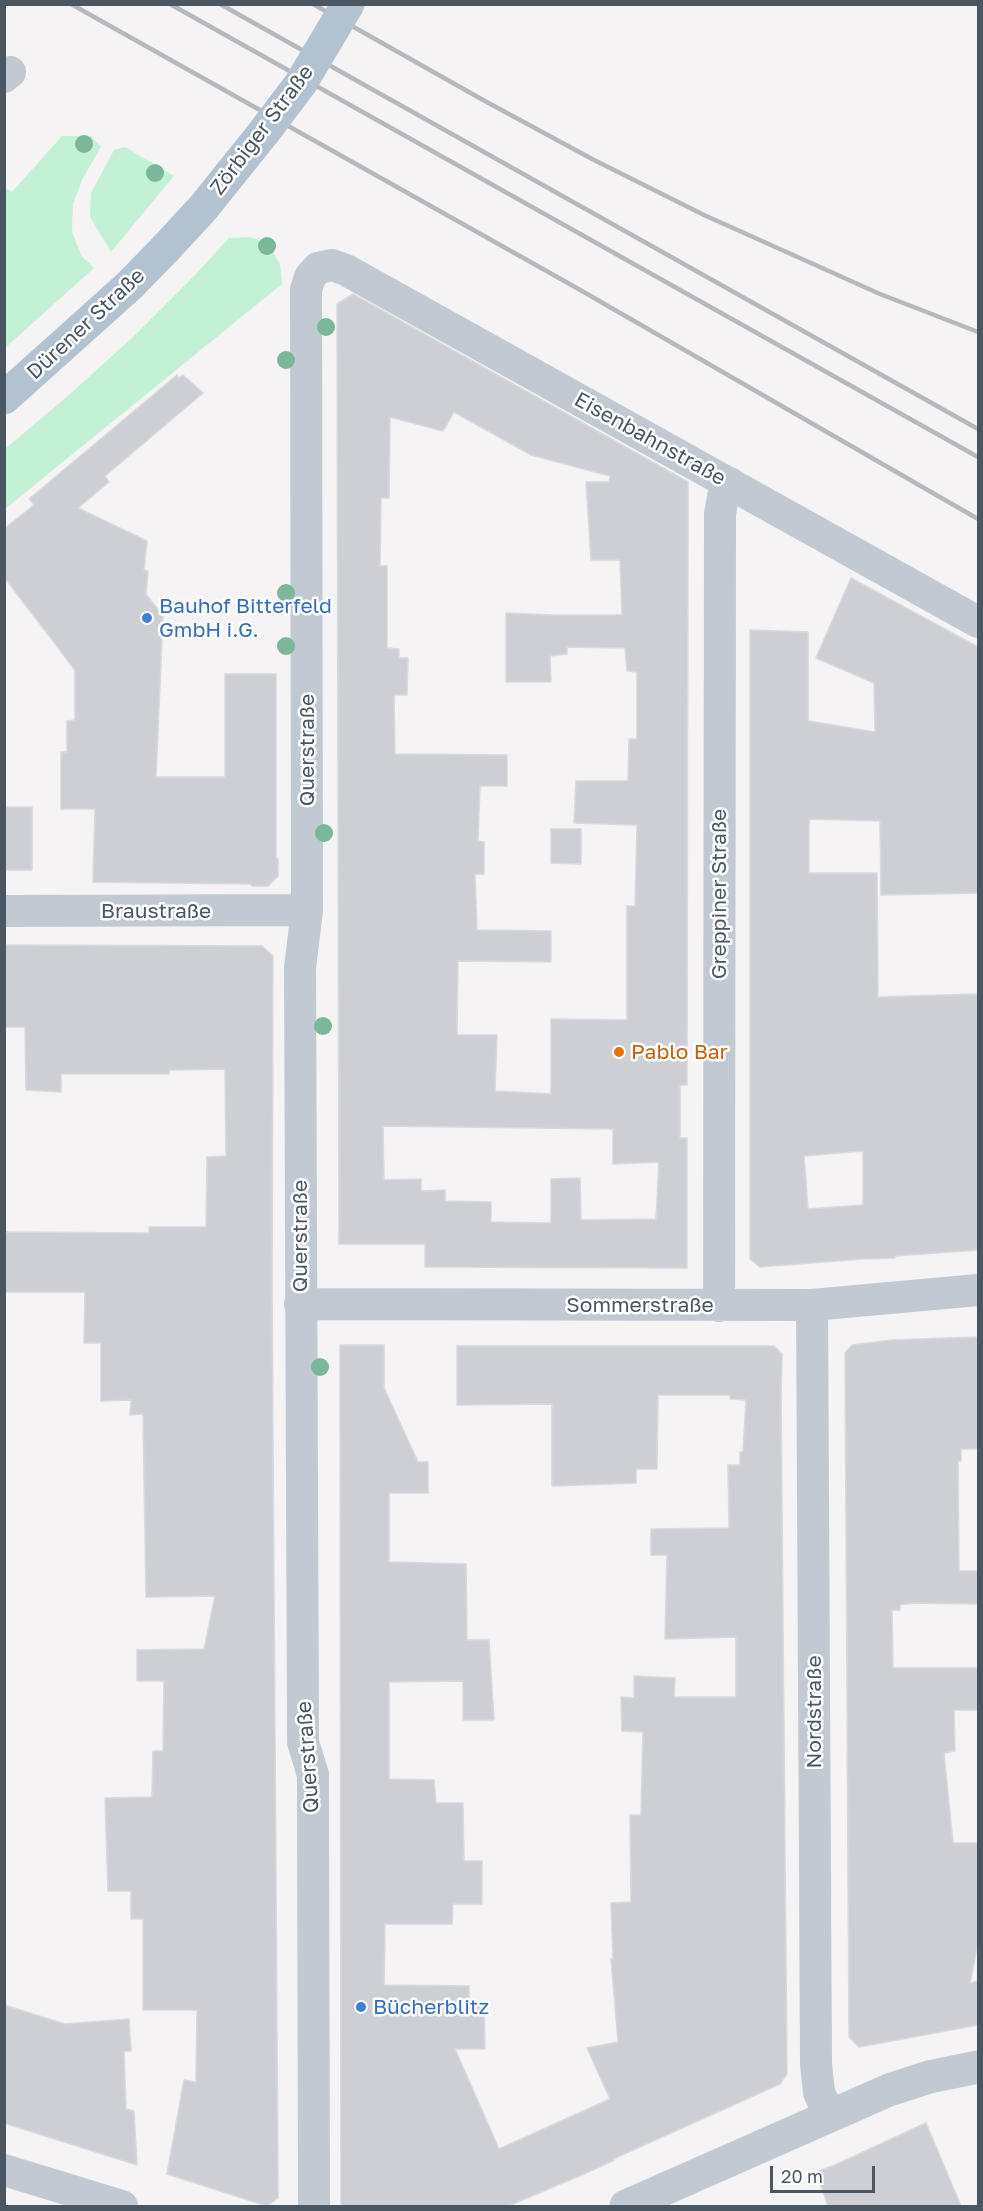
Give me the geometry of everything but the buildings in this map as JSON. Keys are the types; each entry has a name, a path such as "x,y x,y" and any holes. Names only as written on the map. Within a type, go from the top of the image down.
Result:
{"main road":[{"name":"Zörbiger Straße","path":"166,248 203,208 301,83 348,4"},
{"name":"Dürener Straße","path":"4,398 122,293 166,248"}],"street":[{"name":"Eisenbahnstraße","path":"318,268 332,265 346,270 978,622"},
{"name":"Querstraße","path":"314,2206 313,1775 303,1742 300,968 307,910 306,290 310,277 318,268"},
{"name":"Greppiner Straße","path":"718,1306 720,514 723,497 730,483"},
{"name":"Braustraße","path":"4,912 307,910"},
{"name":"Sommerstraße","path":"300,1304 812,1305 978,1290"},
{"name":"Nordstraße","path":"812,1305 816,2064 819,2092 829,2116"},
{"path":"626,2206 889,2090 929,2077 978,2067"},
{"path":"4,2170 122,2206"}],"green space":[{"path":"62,136 91,136 101,147 82,180 73,204 72,232 81,255 94,268 5,348 5,188 12,192"},
{"path":"125,147 174,176 111,252 90,217 91,193 114,150"},
{"path":"250,237 267,243 280,264 282,284 5,509 5,449 134,336 229,238"}],"railway":[{"path":"71,4 575,287 978,519"},
{"path":"170,4 978,457"},
{"path":"220,4 978,429"},
{"path":"313,4 594,160 704,215 880,294 978,332"}],"place":[{"name":"Bauhof Bitterfeld GmbH i.G.","path":"147,618"},
{"name":"Pablo Bar","path":"619,1052"},
{"name":"Bücherblitz","path":"361,2007"}]}
